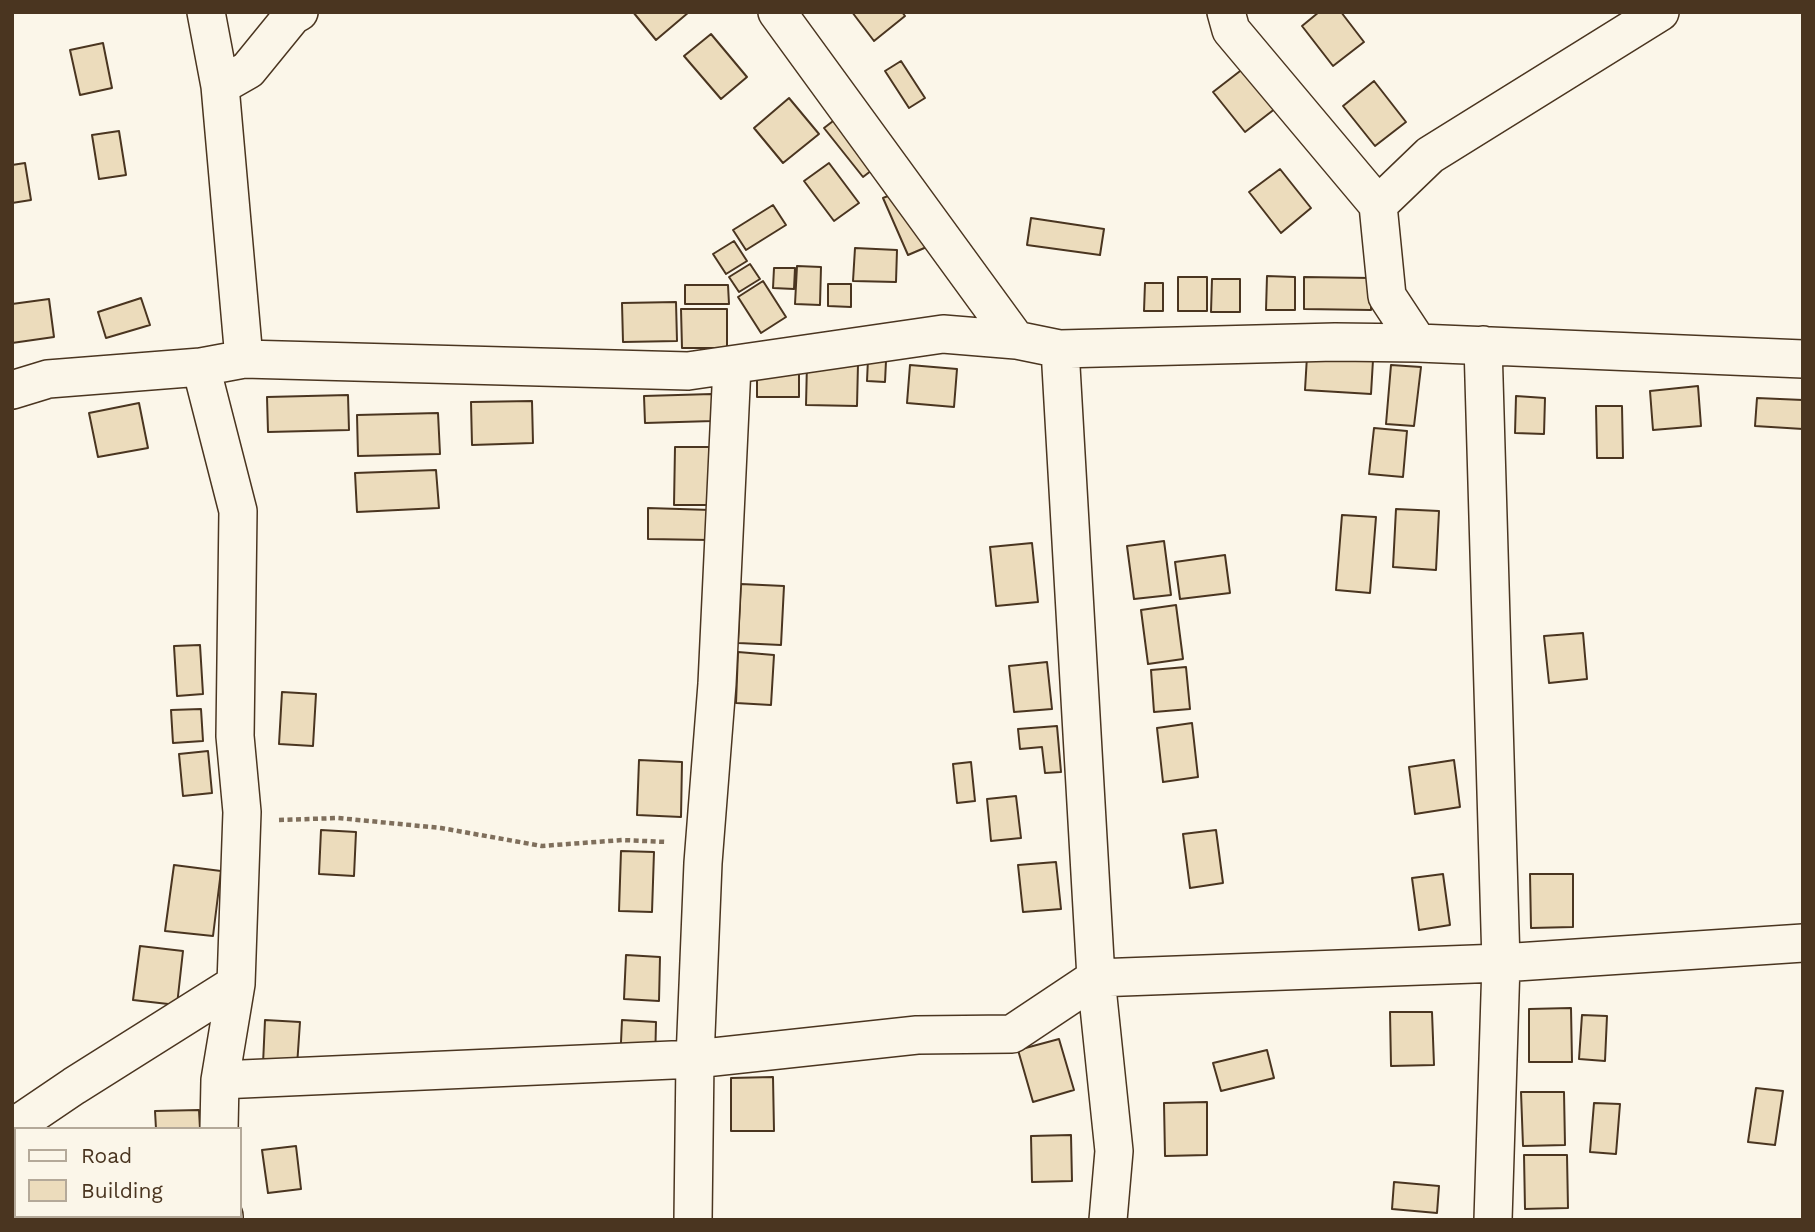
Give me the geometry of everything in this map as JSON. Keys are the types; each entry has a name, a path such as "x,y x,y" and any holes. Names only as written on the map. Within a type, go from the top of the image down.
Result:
{"street":[{"path":"206,12 220,86 244,359"},
{"path":"220,86 248,70 292,16 299,12"},
{"path":"777,12 1016,340"},
{"path":"1226,12 1231,30 1378,205 1387,296 1418,343"},
{"path":"1378,205 1430,155 1660,12"},
{"path":"12,390 48,379 201,367 244,359 688,372 943,334 1016,340 1060,349 1335,342 1418,343 1803,359"},
{"path":"1483,345 1501,963 1493,1220"},
{"path":"1060,349 1096,978 1114,1151 1108,1220"},
{"path":"693,1220 695,1059 704,844 718,684 732,366"},
{"path":"201,367 238,512 235,736 242,812 236,984 220,1080 219,1127"},
{"path":"220,1080 695,1059 917,1035 1012,1034 1096,978 1501,963 1803,943"},
{"path":"12,1128 236,984"}],"path":[{"path":"242,812 260,821 338,818 441,828 542,846 622,840 704,844"}],"building":[{"path":"633,12 689,12 656,40"},
{"path":"852,12 902,12 905,16 874,41"},
{"path":"1319,12 1341,12 1364,42 1333,66 1302,26"},
{"path":"711,34 747,77 721,99 684,56"},
{"path":"103,43 112,88 80,95 70,50"},
{"path":"901,61 925,98 909,108 885,71"},
{"path":"1244,68 1276,108 1245,132 1213,92"},
{"path":"1374,81 1406,122 1375,146 1343,106"},
{"path":"789,98 819,134 783,163 754,128"},
{"path":"837,118 876,167 863,177 824,128"},
{"path":"119,131 126,175 99,179 92,135"},
{"path":"25,163 31,200 12,203 12,165"},
{"path":"829,163 859,203 834,221 804,181"},
{"path":"1280,169 1311,208 1281,233 1249,192"},
{"path":"903,190 929,246 908,255 883,198"},
{"path":"773,205 786,225 746,250 733,230"},
{"path":"1031,218 1104,229 1100,255 1027,245"},
{"path":"734,241 747,261 726,274 713,254"},
{"path":"855,248 897,250 896,282 853,281"},
{"path":"750,264 760,279 739,292 729,277"},
{"path":"797,266 821,267 820,305 795,304"},
{"path":"774,268 795,268 794,289 773,288"},
{"path":"1267,276 1295,277 1295,310 1266,310"},
{"path":"1178,277 1207,277 1207,311 1178,311"},
{"path":"1304,277 1372,278 1371,310 1304,309"},
{"path":"1212,279 1240,279 1240,312 1211,312"},
{"path":"763,281 786,317 761,333 738,297"},
{"path":"1145,283 1163,283 1163,311 1144,311"},
{"path":"828,284 851,284 851,307 828,306"},
{"path":"685,285 728,285 729,304 685,304"},
{"path":"141,298 150,325 106,338 98,312"},
{"path":"49,299 54,337 12,343 12,304"},
{"path":"676,302 677,341 623,342 622,303"},
{"path":"681,309 727,309 727,348 682,348"},
{"path":"1307,356 1373,360 1371,394 1305,390"},
{"path":"868,359 886,361 885,382 867,381"},
{"path":"807,363 858,364 857,406 806,405"},
{"path":"910,365 957,369 954,407 907,403"},
{"path":"1391,365 1421,367 1414,426 1386,424"},
{"path":"757,369 799,369 799,397 757,397"},
{"path":"1698,386 1701,426 1653,430 1650,391"},
{"path":"712,394 713,421 645,423 644,396"},
{"path":"348,395 349,430 268,432 267,397"},
{"path":"1516,396 1545,398 1544,434 1515,433"},
{"path":"1757,398 1803,400 1803,429 1755,426"},
{"path":"532,401 533,443 472,445 471,402"},
{"path":"139,403 148,448 98,457 89,413"},
{"path":"1596,406 1622,406 1623,458 1597,458"},
{"path":"438,413 440,454 358,456 357,415"},
{"path":"1374,428 1407,431 1403,477 1369,474"},
{"path":"675,447 709,447 709,505 674,505"},
{"path":"436,470 439,508 357,512 355,473"},
{"path":"648,508 711,510 710,540 648,539"},
{"path":"1396,509 1439,511 1436,570 1393,567"},
{"path":"1342,515 1376,517 1370,593 1336,590"},
{"path":"1164,541 1171,595 1134,599 1127,546"},
{"path":"1032,543 1038,602 996,606 990,547"},
{"path":"1225,555 1230,593 1180,599 1175,562"},
{"path":"741,584 784,586 781,645 738,643"},
{"path":"1176,605 1183,659 1148,664 1141,610"},
{"path":"1583,633 1587,679 1549,683 1544,636"},
{"path":"200,645 203,694 177,696 174,646"},
{"path":"738,652 774,655 771,705 736,703"},
{"path":"1047,662 1052,709 1014,712 1009,666"},
{"path":"1186,667 1190,709 1154,712 1151,670"},
{"path":"282,692 316,694 313,746 279,744"},
{"path":"201,709 203,741 173,743 171,710"},
{"path":"1192,723 1198,777 1163,782 1157,728"},
{"path":"1057,726 1061,772 1045,773 1042,747 1020,749 1018,729"},
{"path":"208,751 212,793 183,796 179,754"},
{"path":"639,760 682,762 681,817 637,815"},
{"path":"1454,760 1460,807 1415,814 1409,767"},
{"path":"971,762 975,801 957,803 953,764"},
{"path":"1016,796 1021,838 991,841 987,799"},
{"path":"321,830 356,832 354,876 319,874"},
{"path":"1216,830 1223,883 1190,888 1183,834"},
{"path":"621,851 654,852 652,912 619,911"},
{"path":"1056,862 1061,909 1023,912 1018,865"},
{"path":"174,865 221,871 213,936 165,931"},
{"path":"1443,874 1450,925 1419,930 1412,878"},
{"path":"1530,874 1573,874 1573,927 1531,928"},
{"path":"140,946 183,951 177,1005 133,1000"},
{"path":"626,955 660,957 659,1001 624,999"},
{"path":"1571,1008 1572,1062 1529,1062 1529,1009"},
{"path":"1390,1012 1432,1012 1434,1065 1391,1066"},
{"path":"1582,1015 1607,1016 1605,1061 1579,1059"},
{"path":"265,1020 300,1022 297,1066 263,1064"},
{"path":"622,1020 656,1022 655,1066 620,1064"},
{"path":"1059,1039 1074,1090 1033,1102 1018,1050"},
{"path":"1267,1050 1274,1078 1221,1091 1213,1063"},
{"path":"773,1077 774,1131 731,1131 731,1078"},
{"path":"1756,1088 1783,1091 1775,1145 1748,1142"},
{"path":"1521,1092 1564,1092 1565,1145 1523,1146"},
{"path":"1207,1102 1207,1155 1165,1156 1164,1103"},
{"path":"1594,1103 1620,1104 1616,1154 1590,1152"},
{"path":"199,1110 200,1127 156,1127 155,1111"},
{"path":"1071,1135 1072,1181 1032,1182 1031,1136"},
{"path":"296,1146 301,1189 268,1193 262,1150"},
{"path":"1524,1155 1567,1155 1568,1208 1525,1209"},
{"path":"1394,1182 1439,1186 1437,1213 1392,1209"}]}
